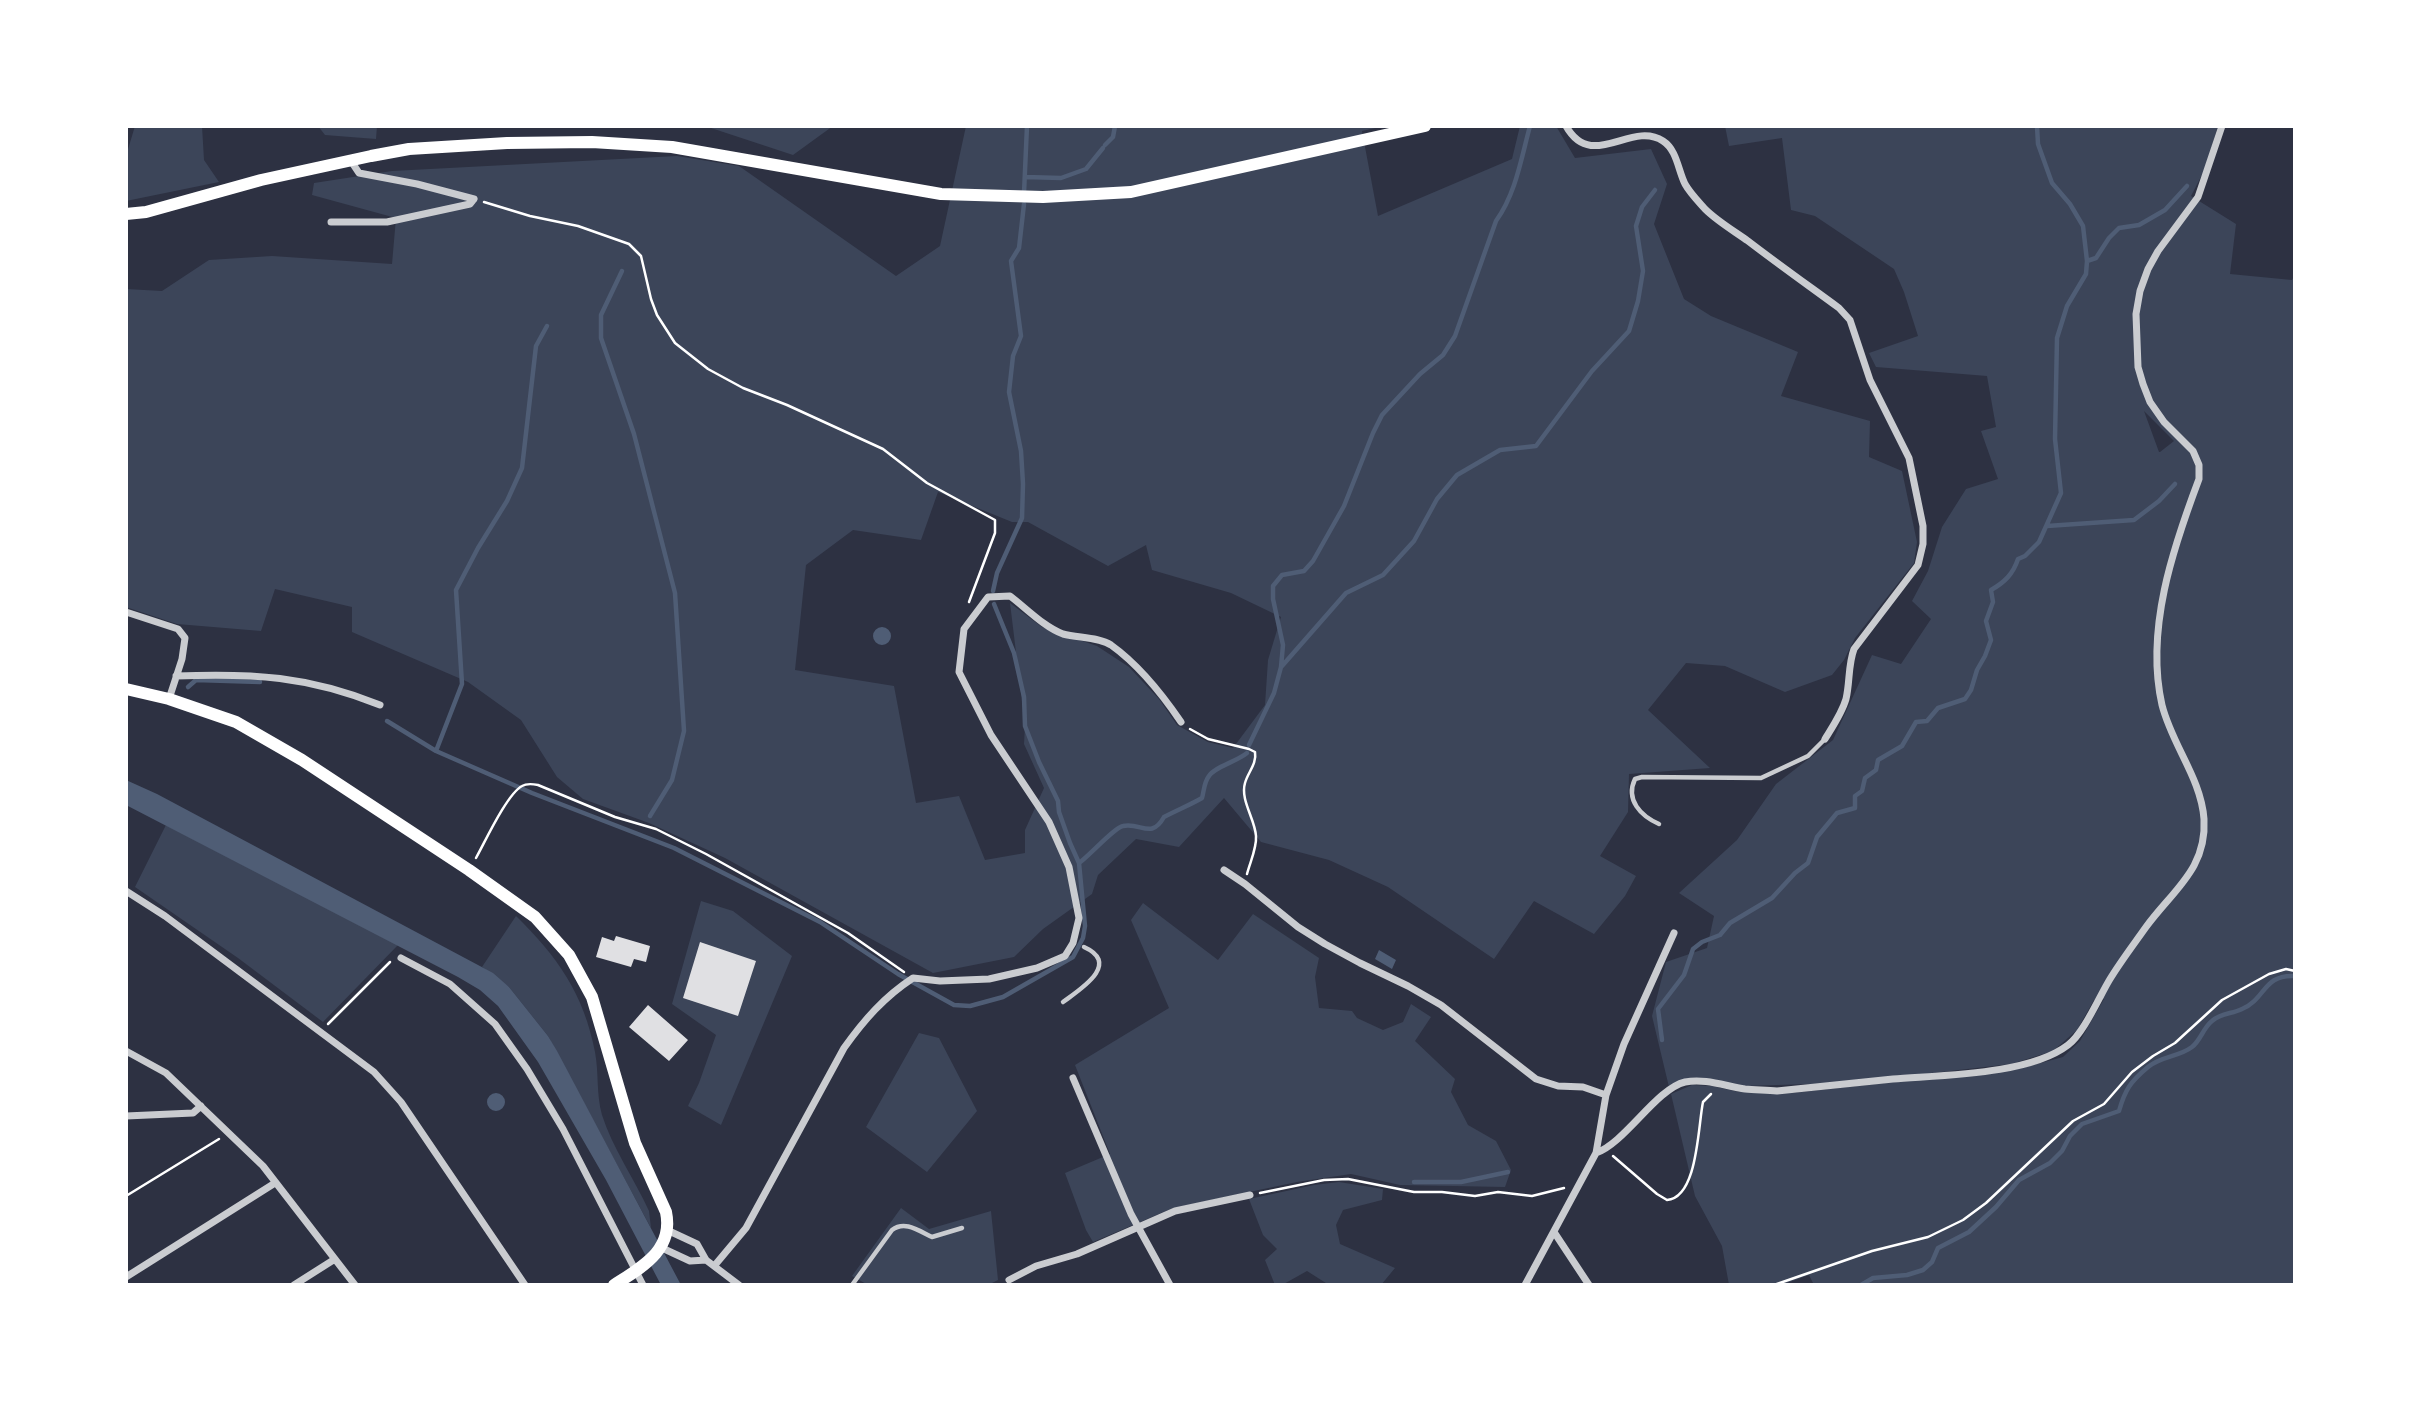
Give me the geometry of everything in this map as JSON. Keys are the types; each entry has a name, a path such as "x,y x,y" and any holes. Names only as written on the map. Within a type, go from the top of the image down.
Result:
{"main road":[{"path":"126,214 146,212 261,180 409,149 592,142 673,147 941,194 1043,197 1131,192 1425,126"},
{"path":"126,689 169,699 236,722 291,754 469,870 535,917 569,955 601,1024 635,1143 666,1212 665,1238 636,1271 614,1285"}],"street":[{"path":"1566,126 1572,136 1586,145 1601,146 1637,137 1663,141 1672,151 1688,189 1708,212 1839,308 1850,320 1870,380 1904,444 1914,473 1923,544 1918,565 1854,649 1849,662 1846,699 1825,739"},
{"path":"1596,1153 1606,1149 1650,1108 1682,1083 1695,1081 1777,1091 1957,1075 2014,1066 2050,1056 2070,1044 2132,946 2192,870 2201,854 2204,817 2200,797 2162,705 2157,658 2162,603 2179,534 2199,479 2199,465 2193,451 2181,441 2150,402 2138,367 2136,314 2148,269 2198,197 2222,126"},
{"path":"351,161 359,173 417,184 474,200"},
{"path":"331,222 387,222 470,204 474,200"},
{"path":"715,1265 746,1228 844,1048 863,1021 900,986 913,978 967,981 1037,968 1065,956 1073,943 1079,918 1069,867 1049,822 991,736 959,672 964,629 988,597 1010,596 1061,633 1109,643 1162,695 1181,722"},
{"path":"126,612 178,629 185,638 182,659 169,699"},
{"path":"176,676 259,675 345,691 380,705"},
{"path":"1224,870 1298,927 1325,944 1441,1005 1536,1079 1558,1086 1583,1087 1606,1095"},
{"path":"126,891 165,916 321,1031 390,1087 524,1285"},
{"path":"1525,1285 1596,1153 1606,1095 1624,1044 1674,933"},
{"path":"401,958 450,984 495,1024 527,1069 563,1129 643,1285"},
{"path":"126,1051 166,1073 263,1166 355,1285"},
{"path":"1073,1078 1138,1228 1170,1285"},
{"path":"126,1116 193,1113 201,1105"},
{"path":"126,1277 275,1183"},
{"path":"1009,1280 1035,1266 1077,1254 1175,1211 1250,1195"},
{"path":"1555,1232 1589,1285"},
{"path":"665,1238 690,1261 706,1260"},
{"path":"665,1238 697,1244 706,1260 739,1285"},
{"path":"294,1285 335,1259"}],"lane":[{"path":"1659,824 1647,819 1635,807 1632,794 1635,779 1760,778 1808,756 1825,739"},
{"path":"1063,1002 1095,977 1099,967 1098,959 1084,947"},
{"path":"852,1285 897,1226 907,1225 932,1237 962,1227"}],"path":[{"path":"474,200 607,234 629,244 641,256 657,315 675,343 708,369 743,388 799,410 883,449 927,483 995,520 995,533 969,598 967,623"},
{"path":"1181,722 1208,739 1255,752 1256,757 1244,784 1256,842 1245,884"},
{"path":"469,870 517,790 522,786 538,785 615,817 656,829 706,854 848,933 913,978"},
{"path":"321,1031 392,960 401,958"},
{"path":"1774,1285 1872,1251 1928,1237 1963,1220 1986,1203 2073,1121 2104,1104 2132,1072 2175,1043 2222,1000 2269,974 2286,969 2295,971"},
{"path":"1606,1149 1657,1194 1667,1200 1681,1195 1697,1150 1703,1102 1726,1086"},
{"path":"126,1196 229,1133"},
{"path":"1250,1195 1324,1180 1348,1179 1414,1192 1475,1196 1498,1192 1532,1196 1564,1188 1575,1193"}],"shaded area":[{"path":"135,126 202,126 204,160 219,182 126,201 126,156"},
{"path":"318,126 377,126 376,139 325,135"},
{"path":"705,126 833,126 793,155"},
{"path":"966,126 1384,126 1362,131 1378,216 1512,159 1520,126 1556,126 1575,158 1651,149 1667,184 1654,224 1684,299 1711,316 1798,352 1781,396 1870,421 1869,457 1902,471 1917,542 1914,563 1855,638 1844,660 1832,675 1785,692 1725,666 1686,663 1648,710 1710,768 1629,774 1628,812 1600,856 1636,876 1625,896 1594,934 1534,901 1494,959 1388,887 1329,860 1261,842 1224,798 1179,847 1136,839 1098,875 1092,894 1043,929 1014,957 933,973 725,858 649,823 583,799 557,777 521,720 468,682 352,632 352,607 275,589 261,631 177,624 126,607 126,289 162,291 209,260 272,256 392,264 396,218 312,195 314,183 392,171 677,156 739,166 896,276 940,246","holes":["938,492 1012,522 1028,522 1108,566 1146,545 1152,570 1231,593 1281,617 1268,660 1265,705 1233,748 1208,742 1177,725 1159,699 1129,667 1097,646 1042,627 1010,603 1025,726 1024,744 1044,788 1025,830 1025,853 985,860 959,796 916,803 894,686 795,670 806,565 853,530 921,540"]},
{"path":"1725,126 2218,126 2204,171 2191,196 2236,224 2230,274 2292,280 2295,274 2295,1285 1814,1285 1809,1275 1781,1285 1729,1285 1722,1246 1695,1196 1671,1094 1692,1085 1739,1092 1793,1093 2022,1068 2063,1057 2080,1041 2104,999 2094,1000 2077,1030 2053,1051 2011,1064 1845,1083 1743,1086 1693,1078 1669,1087 1652,1016 1666,962 1707,948 1714,916 1679,893 1737,840 1776,784 1833,740 1872,655 1901,664 1931,619 1912,601 1928,571 1942,527 1966,489 1998,479 1981,431 1996,427 1987,376 1876,367 1869,353 1918,336 1894,269 1815,216 1791,210 1782,138 1729,146","holes":["2144,411 2174,441 2159,452"]},
{"path":"882,627 888,630 891,636 888,642 882,645 876,642 873,636 876,630"},
{"path":"126,780 493,973 509,987 557,1051 681,1285 661,1285 606,1180 538,1062 498,1006 480,990 458,977 126,805"},
{"path":"166,825 398,945 323,1022 238,958 135,887"},
{"path":"701,901 733,911 792,956 721,1125 688,1106 716,1035 672,1004"},
{"path":"1143,903 1218,960 1253,914 1319,958 1315,977 1319,1008 1352,1011 1357,1018 1383,1030 1403,1022 1411,1004 1431,1017 1415,1041 1455,1079 1451,1092 1468,1125 1496,1141 1511,1170 1505,1187 1400,1185 1351,1174 1297,1182 1173,1208 1093,1242 1065,1173 1110,1154 1075,1065 1169,1008 1131,920"},
{"path":"516,916 556,961 584,1012 595,1052 602,1115 649,1211 651,1228 548,1036 509,987 482,967"},
{"path":"1379,950 1396,960 1392,969 1375,959"},
{"path":"919,1033 939,1038 977,1111 927,1172 866,1127"},
{"path":"496,1093 502,1096 505,1102 502,1108 496,1111 490,1108 487,1102 490,1096"},
{"path":"1339,1182 1383,1189 1382,1200 1343,1210 1336,1225 1340,1244 1395,1268 1381,1285 1329,1285 1307,1271 1282,1285 1275,1285 1265,1260 1277,1249 1263,1235 1249,1199"},
{"path":"901,1208 929,1229 991,1211 998,1280 988,1285 868,1285 852,1276"}],"building":[{"path":"616,936 650,946 646,962 634,959 631,967 596,957 602,937 614,941"},
{"path":"700,942 756,961 738,1016 683,998"},
{"path":"648,1005 688,1040 669,1061 629,1027"}],"waterway":[{"path":"1024,193 1027,126"},
{"path":"1105,145 1113,137 1115,126"},
{"path":"1249,745 1274,693 1281,667 1283,645 1273,599 1273,586 1282,575 1304,571 1313,561 1344,506 1382,415 1420,374 1443,355 1455,336 1496,221 1513,187 1530,126"},
{"path":"2037,126 2038,144 2052,183 2070,204 2083,226 2087,261"},
{"path":"1025,177 1061,178 1086,169 1103,148"},
{"path":"1662,1040 1658,1009 1684,975 1693,949 1720,935 1730,923 1772,898 1808,863 1817,837 1837,813 1855,808 1855,796 1862,791 1865,778 1876,770 1878,760 1902,746 1916,722 1927,721 1938,708 1965,699 1971,690 1991,640 1986,621 1993,602 1991,590 2004,581 2018,559 2039,542 2061,493 2055,439 2057,338 2067,306 2086,274 2087,261 2096,258 2109,238 2119,228 2139,225 2165,210 2187,186"},
{"path":"1282,666 1346,593 1383,575 1414,541 1437,499 1457,475 1500,450 1536,446 1592,371 1629,331 1643,271 1636,226 1642,207 1655,190"},
{"path":"993,591 997,573 1022,518 1021,451 1009,392 1013,356 1021,336 1011,261 1019,248 1024,204"},
{"path":"622,271 601,315 601,338 634,434 675,593 684,731 672,780 650,816"},
{"path":"436,751 462,684 456,590 507,501 522,468 536,346 547,326"},
{"path":"2047,526 2134,520 2159,501 2175,484"},
{"path":"994,604 1014,653 1024,697 1025,726 1058,801 1059,812 1079,863"},
{"path":"188,687 196,680 260,682"},
{"path":"387,721 436,751 532,793 674,848 820,922 898,974 954,1005 970,1006 1003,997 1073,957 1083,938 1085,926 1079,863 1119,828 1129,825 1145,829 1155,828 1164,817 1202,798 1206,781 1212,773 1247,753"},
{"path":"1861,1285 1873,1278 1907,1275 1923,1270 1932,1262 1938,1248 1969,1232 1996,1207 2019,1180 2050,1163 2082,1124 2119,1111 2129,1087 2148,1067 2192,1047 2212,1021 2250,1005 2270,983 2285,976 2295,976"},
{"path":"1414,1182 1461,1182 1508,1172"}]}
